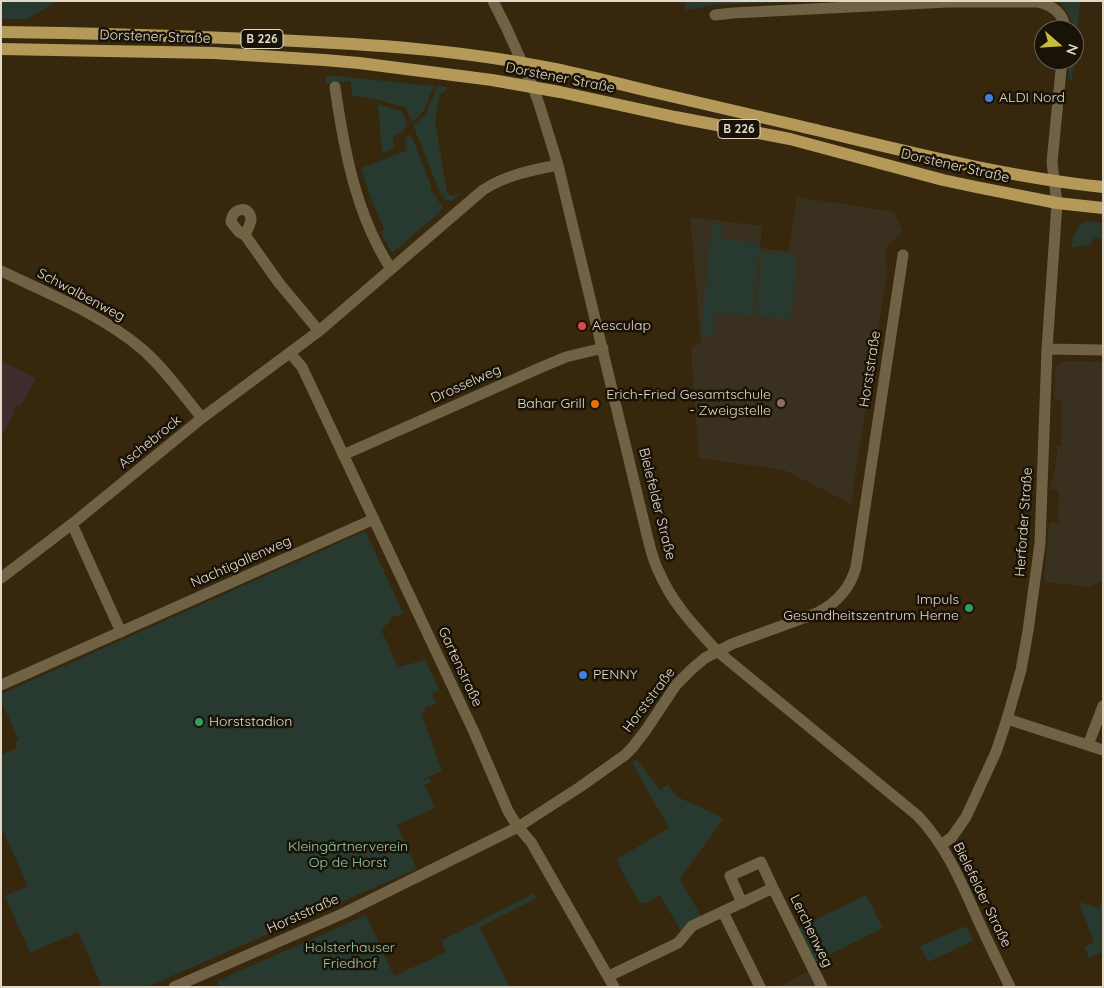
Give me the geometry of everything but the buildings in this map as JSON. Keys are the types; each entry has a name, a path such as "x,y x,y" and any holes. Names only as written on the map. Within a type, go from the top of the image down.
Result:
{"main road":[{"name":"Dorstener Straße","path":"1,32 194,36 328,42 479,56 553,69 961,164 1103,187"},
{"name":"Dorstener Straße","path":"1,49 214,53 324,60 396,67 492,80 790,139 942,180 1057,203 1103,208"}],"street":[{"name":"Bielefelder Straße","path":"493,1 533,87 558,165 649,542 659,572 683,612 717,651 918,816 941,845 959,877 1010,987"},
{"path":"715,16 733,12 948,2 1038,2 1056,10 1063,20"},
{"path":"1054,180 1052,149 1061,70"},
{"path":"335,87 349,165 360,205 370,231 391,269"},
{"name":"Aschebrock","path":"1,578 72,524 202,418 319,331 483,190 492,184 523,172 558,165"},
{"name":"Herforder Straße","path":"941,845 952,837 966,816 996,752 1020,670 1028,631 1040,543 1047,348 1057,203 1054,180"},
{"path":"245,235 280,283 319,331"},
{"name":"Horststraße","path":"174,987 342,914 518,827 625,755 646,730 676,685 705,658 732,644 817,614 837,600 849,586 856,567 903,255"},
{"name":"Schwalbenweg","path":"1,271 91,314 121,332 161,367 202,418"},
{"name":"Drosselweg","path":"344,455 566,357 603,348"},
{"path":"1047,348 1103,350"},
{"name":"Gartenstraße","path":"290,353 302,367 344,455 474,732 508,811 530,842 611,982"},
{"name":"Nachtigallenweg","path":"1,685 374,519"},
{"path":"72,524 121,632"},
{"path":"1088,745 1103,706"},
{"path":"1007,719 1103,750"},
{"name":"Lerchenweg","path":"742,903 730,876 762,862 822,987"},
{"name":"Lerchenweg","path":"611,982 678,943 692,926 774,888"},
{"path":"724,912 760,987"}],"shaded area":[{"name":"Erich-Fried Gesamtschule - Zweigstelle","path":"797,197 894,212 902,230 901,236 889,244 885,253 886,265 888,266 851,504 784,470 699,458 691,348 701,342 690,217 762,226 760,248 789,251"},
{"path":"1,361 36,378 21,406 17,405 3,433 1,432"},
{"path":"1063,361 1103,362 1103,580 1089,587 1044,582 1049,523 1058,523 1059,490 1050,489 1056,464 1056,446 1061,446 1062,400 1054,399 1055,370 1057,365"},
{"path":"810,971 818,987 778,987"}],"green space":[{"path":"1,1 57,1 27,19 1,19"},
{"path":"686,1 813,1 711,5 685,10"},
{"path":"1058,1 1080,1 1078,20 1070,20 1064,7"},
{"path":"1069,70 1073,70 1072,80 1068,78"},
{"path":"326,75 434,86 423,111 412,122 406,108 352,95 350,81 326,84"},
{"path":"437,86 447,87 446,91 440,94 435,120 447,192 451,196 462,193 451,201 446,200 441,195 413,125 426,114"},
{"path":"378,104 401,111 407,125 403,132 393,136 394,146 392,150 382,153"},
{"path":"407,136 412,137 431,185 430,189 442,206 442,209 392,253 380,232 385,230 373,204 361,168 407,150 405,140"},
{"path":"1087,221 1103,223 1103,239 1093,239 1091,244 1071,248 1076,232"},
{"path":"712,224 723,225 722,239 760,243 752,316 715,312 712,335 701,334"},
{"path":"762,252 797,255 791,319 755,316"},
{"name":"Kleingärtnerverein Op de Horst","path":"366,532 403,613 399,616 396,615 381,629 398,667 425,660 440,691 435,692 432,696 437,703 425,708 426,711 421,713 442,771 423,779 430,778 431,782 425,785 435,808 397,825 417,869 147,987 102,987 78,932 30,953 5,896 28,886 1,827 1,755 17,748 15,742 19,740 1,701 1,694"},
{"path":"637,759 660,790 668,784 680,798 723,819 680,879 701,916 688,923 681,931 660,895 645,904 639,902 617,859 669,828 632,763"},
{"name":"Holsterhauser Friedhof","path":"534,893 537,898 480,927 510,987 219,987 217,981 366,915 394,976 446,952 441,941"},
{"path":"866,895 883,928 815,962 798,928"},
{"path":"1103,897 1103,952 1089,958 1084,947 1094,942 1079,902 1099,908"},
{"path":"966,926 973,941 928,962 920,946"}],"place":[{"name":"ALDI Nord","path":"989,98"},
{"name":"Aesculap","path":"582,326"},
{"name":"Erich-Fried Gesamtschule - Zweigstelle","path":"781,403"},
{"name":"Bahar Grill","path":"595,404"},
{"name":"Impuls Gesundheitszentrum Herne","path":"969,608"},
{"name":"PENNY","path":"583,675"},
{"name":"Horststadion","path":"199,722"}]}
